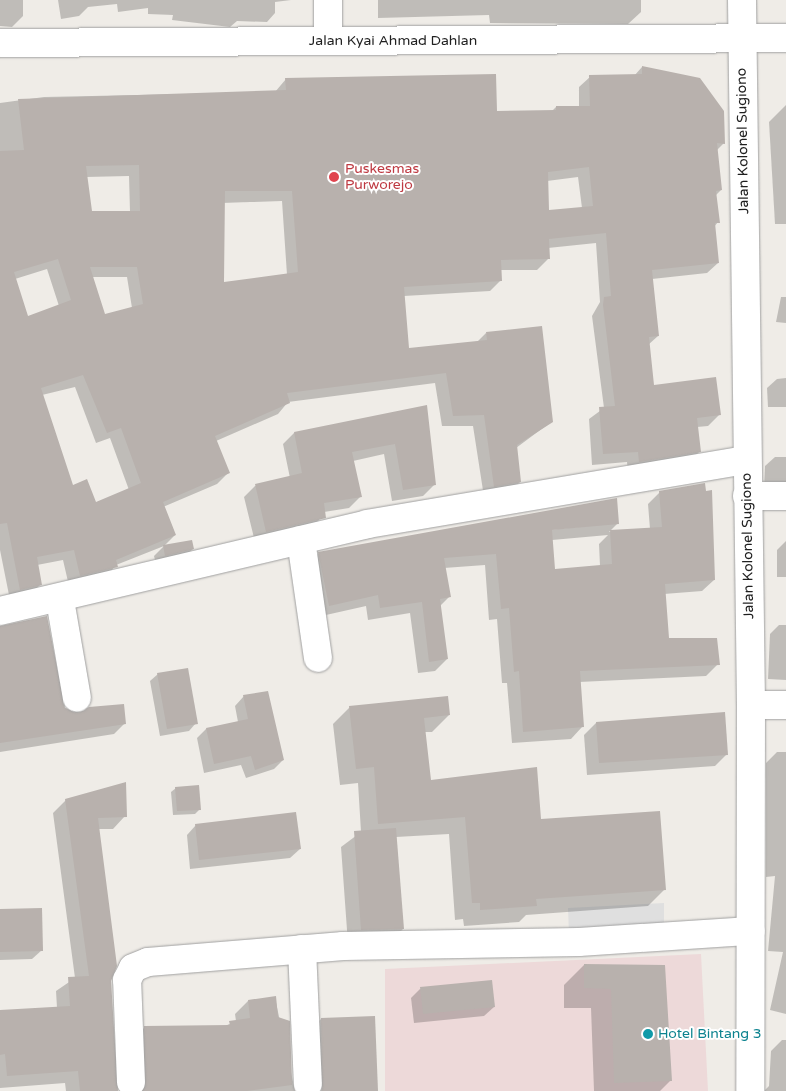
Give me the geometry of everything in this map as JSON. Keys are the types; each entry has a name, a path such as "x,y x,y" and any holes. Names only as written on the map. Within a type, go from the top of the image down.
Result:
{"street":[{"path":"328,0 328,41"},
{"name":"Jalan Kolonel Sugiono","path":"742,0 746,460 751,704 750,1091"},
{"name":"Jalan Kyai Ahmad Dahlan","path":"0,43 786,38"},
{"path":"0,611 60,600 301,540 540,492 746,460"},
{"path":"747,496 786,496"},
{"path":"301,540 318,658"},
{"path":"60,600 77,698"},
{"path":"751,704 786,705"},
{"path":"131,1082 127,980 133,968 148,962 302,949 579,942 751,931"},
{"path":"302,949 308,1084"}],"shaded area":[{"path":"664,903 664,930 569,935 568,908"},
{"name":"Hotel Bintang 3","path":"701,954 708,1091 385,1091 385,969"}],"building":[{"path":"642,66 700,78 724,111 725,144 717,143 722,190 716,191 720,223 715,223 719,263 652,270 659,336 649,337 654,385 716,377 721,415 697,418 701,452 639,462 638,452 603,454 599,407 615,406 603,305 604,297 611,296 606,233 549,239 550,259 501,260 502,281 404,287 409,348 487,340 486,332 542,326 553,422 517,445 521,482 494,487 484,415 453,416 446,373 287,393 290,403 215,436 230,473 163,502 176,535 116,560 118,567 80,576 74,550 37,557 42,585 20,590 7,523 0,524 0,151 24,150 18,99 286,90 285,78 496,74 497,111 556,110 556,106 590,106 589,75 642,74","holes":["139,165 140,211 92,211 86,166","589,167 593,206 549,210 548,172","225,191 292,191 298,272 224,282","58,259 71,300 28,316 14,272","90,267 137,267 143,304 105,314","83,375 107,433 121,428 141,483 96,502 87,479 73,485 41,388"]},
{"path":"427,405 436,485 403,490 395,444 352,452 362,497 324,503 326,518 266,532 255,484 302,473 294,432"},
{"path":"705,483 706,491 712,490 715,580 665,584 669,638 717,638 720,665 580,671 584,727 523,732 519,671 514,672 509,608 501,609 496,554 444,558 451,597 440,599 448,659 429,662 422,602 380,608 378,595 329,606 318,552 617,498 619,524 552,530 555,569 612,564 610,530 662,527 659,491"},
{"path":"192,540 194,549 165,556 163,545"},
{"path":"47,616 65,708 79,713 89,707 124,704 126,724 0,743 0,626"},
{"path":"188,668 198,724 167,729 157,673"},
{"path":"268,691 284,760 255,770 251,756 214,764 206,728 248,719 243,695"},
{"path":"448,696 450,715 424,718 431,780 537,767 541,819 660,811 666,890 536,899 537,906 480,910 480,903 472,903 465,817 378,824 374,767 356,769 349,706"},
{"path":"725,712 728,755 599,763 596,722"},
{"path":"126,782 127,817 98,818 117,966 111,981 118,1091 80,1091 78,1071 7,1076 5,1054 0,1055 0,1010 70,1006 68,977 89,976 65,799"},
{"path":"199,785 201,810 177,811 175,787"},
{"path":"296,812 301,849 199,860 195,824"},
{"path":"396,828 404,929 361,930 354,831"},
{"path":"42,908 43,951 0,952 0,909"},
{"name":"Hotel Bintang 3","path":"584,964 665,965 672,1081 614,1083 611,989 584,988"},
{"path":"492,980 495,1007 423,1014 420,987"},
{"path":"276,996 278,1017 290,1021 292,1085 247,1091 143,1091 144,1026 230,1025 229,1021 250,1018 248,1000"},
{"path":"375,1016 378,1091 322,1091 321,1018"}],"place":[{"name":"Puskesmas Purworejo","path":"334,177"},
{"name":"Hotel Bintang 3","path":"648,1034"}]}
